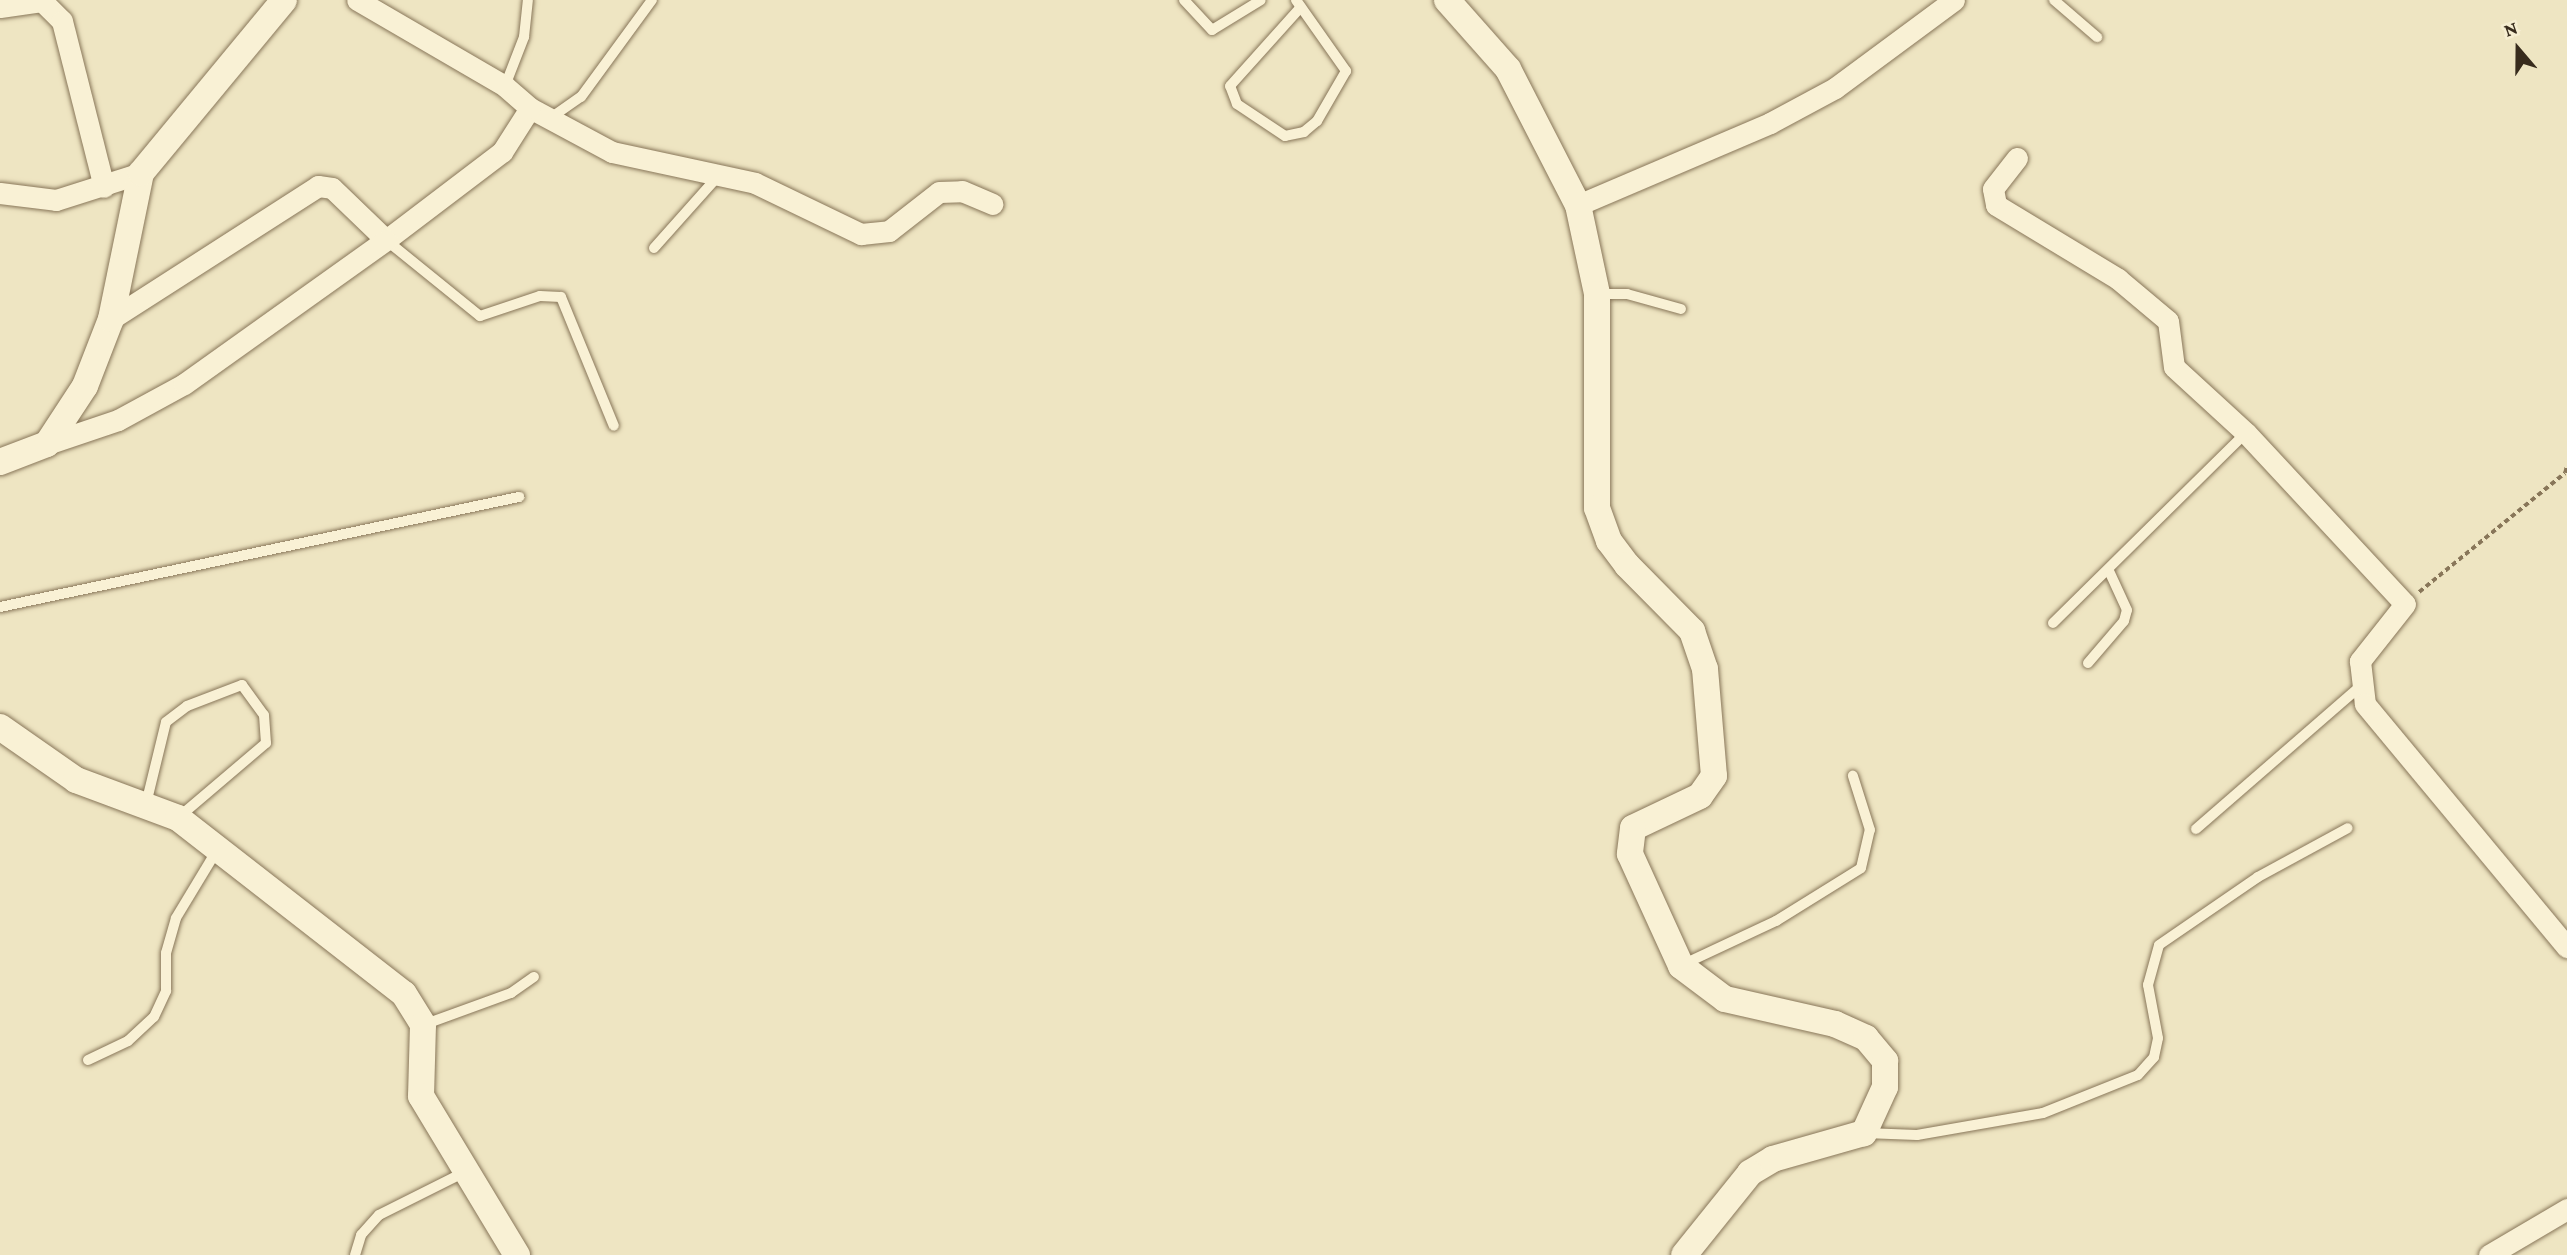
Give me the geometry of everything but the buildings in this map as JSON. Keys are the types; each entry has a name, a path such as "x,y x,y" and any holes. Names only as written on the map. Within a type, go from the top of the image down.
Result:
{"street":[{"path":"47,444 86,386 111,319 141,173 284,0"},
{"path":"357,0 505,86 530,108 612,152 721,172 861,234 890,231 939,192 962,191 992,204"},
{"path":"1447,0 1508,69 1578,205 1597,294 1597,508 1609,541 1627,565 1692,631 1717,754 1714,776 1700,796 1643,820 1627,840 1681,966 1725,999 1835,1024 1866,1038 1885,1061 1885,1087 1864,1133 1798,1150 1749,1173 1684,1255"},
{"path":"1578,205 1792,111 1891,50 1954,0"},
{"path":"0,7 42,1 62,21 104,187"},
{"path":"0,462 118,420 184,384 470,182 502,152 530,108"},
{"path":"2017,158 1993,189 1996,205 2118,279 2168,321 2174,367 2246,433 2405,604 2360,661 2358,688 2379,723 2567,947"},
{"path":"0,193 56,200 104,187 141,173"},
{"path":"111,319 318,186 332,188 386,240"},
{"path":"0,727 76,780 178,818 404,993 423,1025 421,1096 517,1255"},
{"path":"2489,1255 2567,1209"}],"lane":[{"path":"505,86 524,37 528,0"},
{"path":"549,119 581,97 652,0"},
{"path":"1184,0 1212,30 1261,0"},
{"path":"2054,0 2097,37"},
{"path":"1299,4 1346,71 1317,121 1304,132 1284,136 1237,104 1230,86 1299,4"},
{"path":"654,248 721,172"},
{"path":"386,240 480,316 540,296 561,297 614,426"},
{"path":"1597,294 1627,294 1681,309"},
{"path":"2053,623 2110,573 2246,433"},
{"path":"0,607 519,497"},
{"path":"2088,663 2124,621 2127,610 2110,573"},
{"path":"146,804 166,722 187,706 242,685 264,715 266,743 178,818"},
{"path":"2196,829 2358,688"},
{"path":"1681,966 1776,921 1861,867 1870,830 1853,776"},
{"path":"1864,1133 1917,1135 1993,1123 2079,1101 2138,1074 2154,1057 2158,1038 2148,985 2159,945 2258,877 2348,828"},
{"path":"88,1060 128,1041 154,1017 166,991 166,953 176,918 217,850"},
{"path":"423,1025 511,993 534,977"},
{"path":"355,1255 361,1235 379,1215 465,1172"}],"path":[{"path":"2405,604 2565,473 2567,465"}]}
